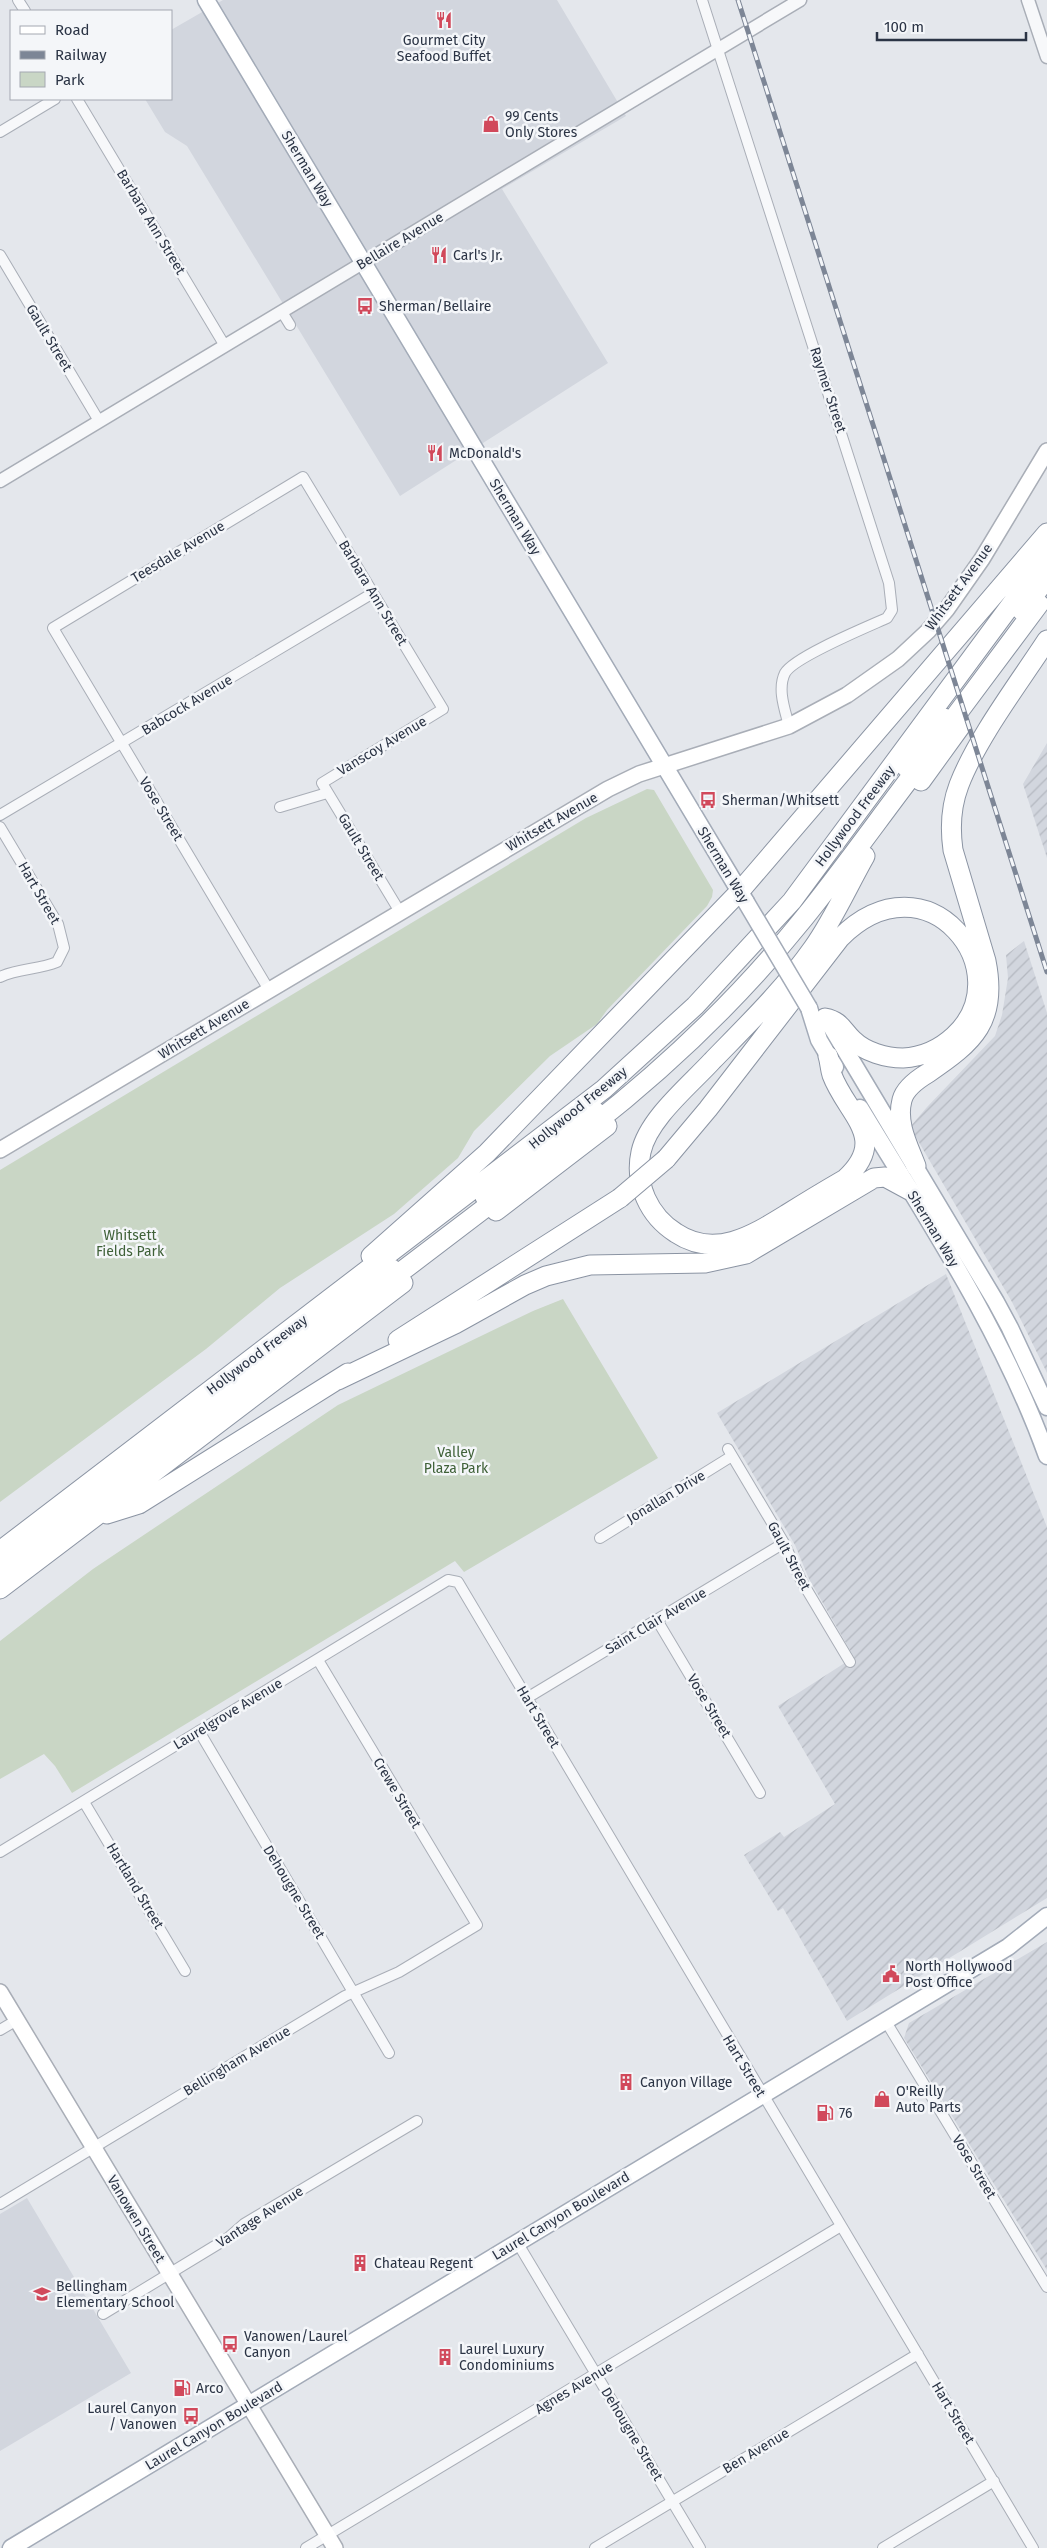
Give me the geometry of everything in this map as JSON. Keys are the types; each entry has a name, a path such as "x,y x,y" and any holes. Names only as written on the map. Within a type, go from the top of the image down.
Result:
{"highway":[{"path":"310,1315 402,1226 487,1153 743,896 1047,533"},
{"name":"Hollywood Freeway","path":"0,1551 604,1089 695,1006 792,901 1047,556"},
{"path":"0,1568 544,1153 616,1095 686,1032 748,969 811,895 1047,578"},
{"path":"0,1577 602,1118 660,1068 734,995 803,919 1047,593"},
{"path":"0,1589 571,1155 661,1080 752,991 805,932 865,856 1047,610"},
{"path":"916,1166 902,1130 902,1098 918,1079 959,1052 971,1040 985,1015 989,1001 989,978 986,961 953,850 951,835 954,804 959,786 972,760 1047,640"},
{"path":"828,1056 832,1076 860,1120 865,1136 865,1148 855,1170 755,1234 730,1244 702,1244 689,1240 659,1220 644,1193 639,1166 641,1151 652,1128 680,1095 757,1014 814,948 865,856"},
{"path":"92,1519 139,1504 338,1380 620,1198 666,1158 702,1116 840,938 861,918 884,909 917,908 928,911 948,922 961,935 968,946 976,972 973,1005 965,1024 958,1033 930,1052 902,1058 877,1053 855,1042 837,1020 825,1018"},
{"path":"338,1380 455,1324 525,1285 546,1276 590,1265 721,1261 746,1254 769,1242 874,1178 885,1178 909,1190"}],"main road":[{"name":"Sherman Way","path":"206,0 663,767 743,896 809,1008 819,1040 828,1056 987,1322 1031,1414 1047,1456"},
{"name":"Whitsett Avenue","path":"0,1150 608,789 639,774 789,726 846,696 898,659 928,631 982,559 1047,451"},
{"name":"Sherman Way","path":"809,1008 825,1018 916,1166 1004,1316 1047,1408"},
{"path":"987,1322 1004,1316"},
{"path":"1015,1379 1032,1373"},
{"path":"1031,1414 1047,1408"},
{"name":"Laurel Canyon Boulevard","path":"11,2548 1008,1947 1047,1916"},
{"name":"Laurel Canyon Boulevard","path":"1008,1947 1047,1931"},
{"name":"Vanowen Street","path":"0,1992 331,2542"}],"street":[{"name":"Raymer Street","path":"702,0 731,84 886,574 892,610 886,618 800,660 786,672 781,689 789,726"},
{"name":"Bellaire Avenue","path":"0,481 800,0"},
{"path":"1028,0 1047,57"},
{"path":"0,132 53,100"},
{"name":"Barbara Ann Street","path":"78,100 225,346"},
{"name":"Gault Street","path":"0,255 99,421"},
{"path":"282,312 290,325"},
{"name":"Barbara Ann Street","path":"303,477 443,709"},
{"name":"Teesdale Avenue","path":"53,628 303,477"},
{"name":"Babcock Avenue","path":"0,815 373,593"},
{"name":"Vose Street","path":"53,628 269,990"},
{"name":"Vanscoy Avenue","path":"280,807 325,788 443,709"},
{"name":"Gault Street","path":"325,788 400,912"},
{"name":"Hart Street","path":"0,827 58,924 64,948 57,962 42,967 20,969 0,977"},
{"name":"Gault Street","path":"730,1453 784,1543 801,1580 850,1662"},
{"name":"Jonallan Drive","path":"600,1538 730,1453"},
{"name":"Saint Clair Avenue","path":"527,1698 784,1543"},
{"name":"Laurelgrove Avenue","path":"0,1852 448,1580 458,1582"},
{"name":"Hart Street","path":"458,1582 1034,2548"},
{"name":"Vose Street","path":"658,1620 760,1793"},
{"name":"Crewe Street","path":"318,1660 477,1925"},
{"name":"Dehougne Street","path":"198,1732 389,2053"},
{"name":"Hartland Street","path":"84,1802 185,1971"},
{"name":"Bellingham Avenue","path":"0,2204 353,1992 399,1972 477,1925"},
{"path":"0,2030 17,2020"},
{"name":"Vose Street","path":"885,2020 1047,2287"},
{"name":"Vantage Avenue","path":"103,2314 228,2238 244,2224 418,2121"},
{"name":"Agnes Avenue","path":"306,2548 331,2542 596,2374 841,2226"},
{"name":"Dehougne Street","path":"517,2242 700,2548"},
{"name":"Ben Avenue","path":"595,2548 918,2354"},
{"path":"883,2548 994,2481"}],"shaded area":[{"path":"223,0 557,0 626,116 502,189 608,363 400,496 187,146 165,132 146,100 172,100 172,29"},
{"path":"1047,743 1047,858 1023,784"},
{"path":"1024,941 1047,1013 1047,1373 1012,1302 910,1127 995,1036 1002,1015 1008,978 1006,955"},
{"path":"946,1274 1047,1527 1047,1898 847,2021 783,1908 778,1911 744,1855 780,1832 784,1837 835,1804 778,1706 854,1657 809,1579 795,1545 717,1413"},
{"path":"1047,1942 1047,2270 904,2038 909,2023"},
{"name":"Bellingham Elementary School","path":"27,2198 131,2373 0,2451 0,2214"}],"green space":[{"name":"Whitsett Fields Park","path":"647,789 654,790 713,890 712,897 707,906 607,1010 597,1024 550,1056 474,1131 458,1158 394,1214 280,1288 206,1349 0,1502 0,1170 586,818"},
{"name":"Valley Plaza Park","path":"563,1299 658,1458 464,1572 455,1561 72,1793 55,1766 44,1754 0,1779 0,1641 93,1569 338,1405 533,1311"}],"railway":[{"path":"738,0 1047,972"}],"place":[{"name":"Gourmet City Seafood Buffet","path":"444,20"},
{"name":"99 Cents Only Stores","path":"491,124"},
{"name":"Carl's Jr.","path":"439,255"},
{"name":"Sherman/Bellaire","path":"365,306"},
{"name":"McDonald's","path":"435,453"},
{"name":"Sherman/Whitsett","path":"708,800"},
{"name":"North Hollywood Post Office","path":"891,1974"},
{"name":"Canyon Village","path":"626,2082"},
{"name":"O'Reilly Auto Parts","path":"882,2099"},
{"name":"76","path":"825,2113"},
{"name":"Chateau Regent","path":"360,2263"},
{"name":"Bellingham Elementary School","path":"42,2294"},
{"name":"Vanowen/Laurel Canyon","path":"230,2344"},
{"name":"Laurel Luxury Condominiums","path":"445,2357"},
{"name":"Arco","path":"182,2388"},
{"name":"Laurel Canyon / Vanowen","path":"191,2416"}]}
